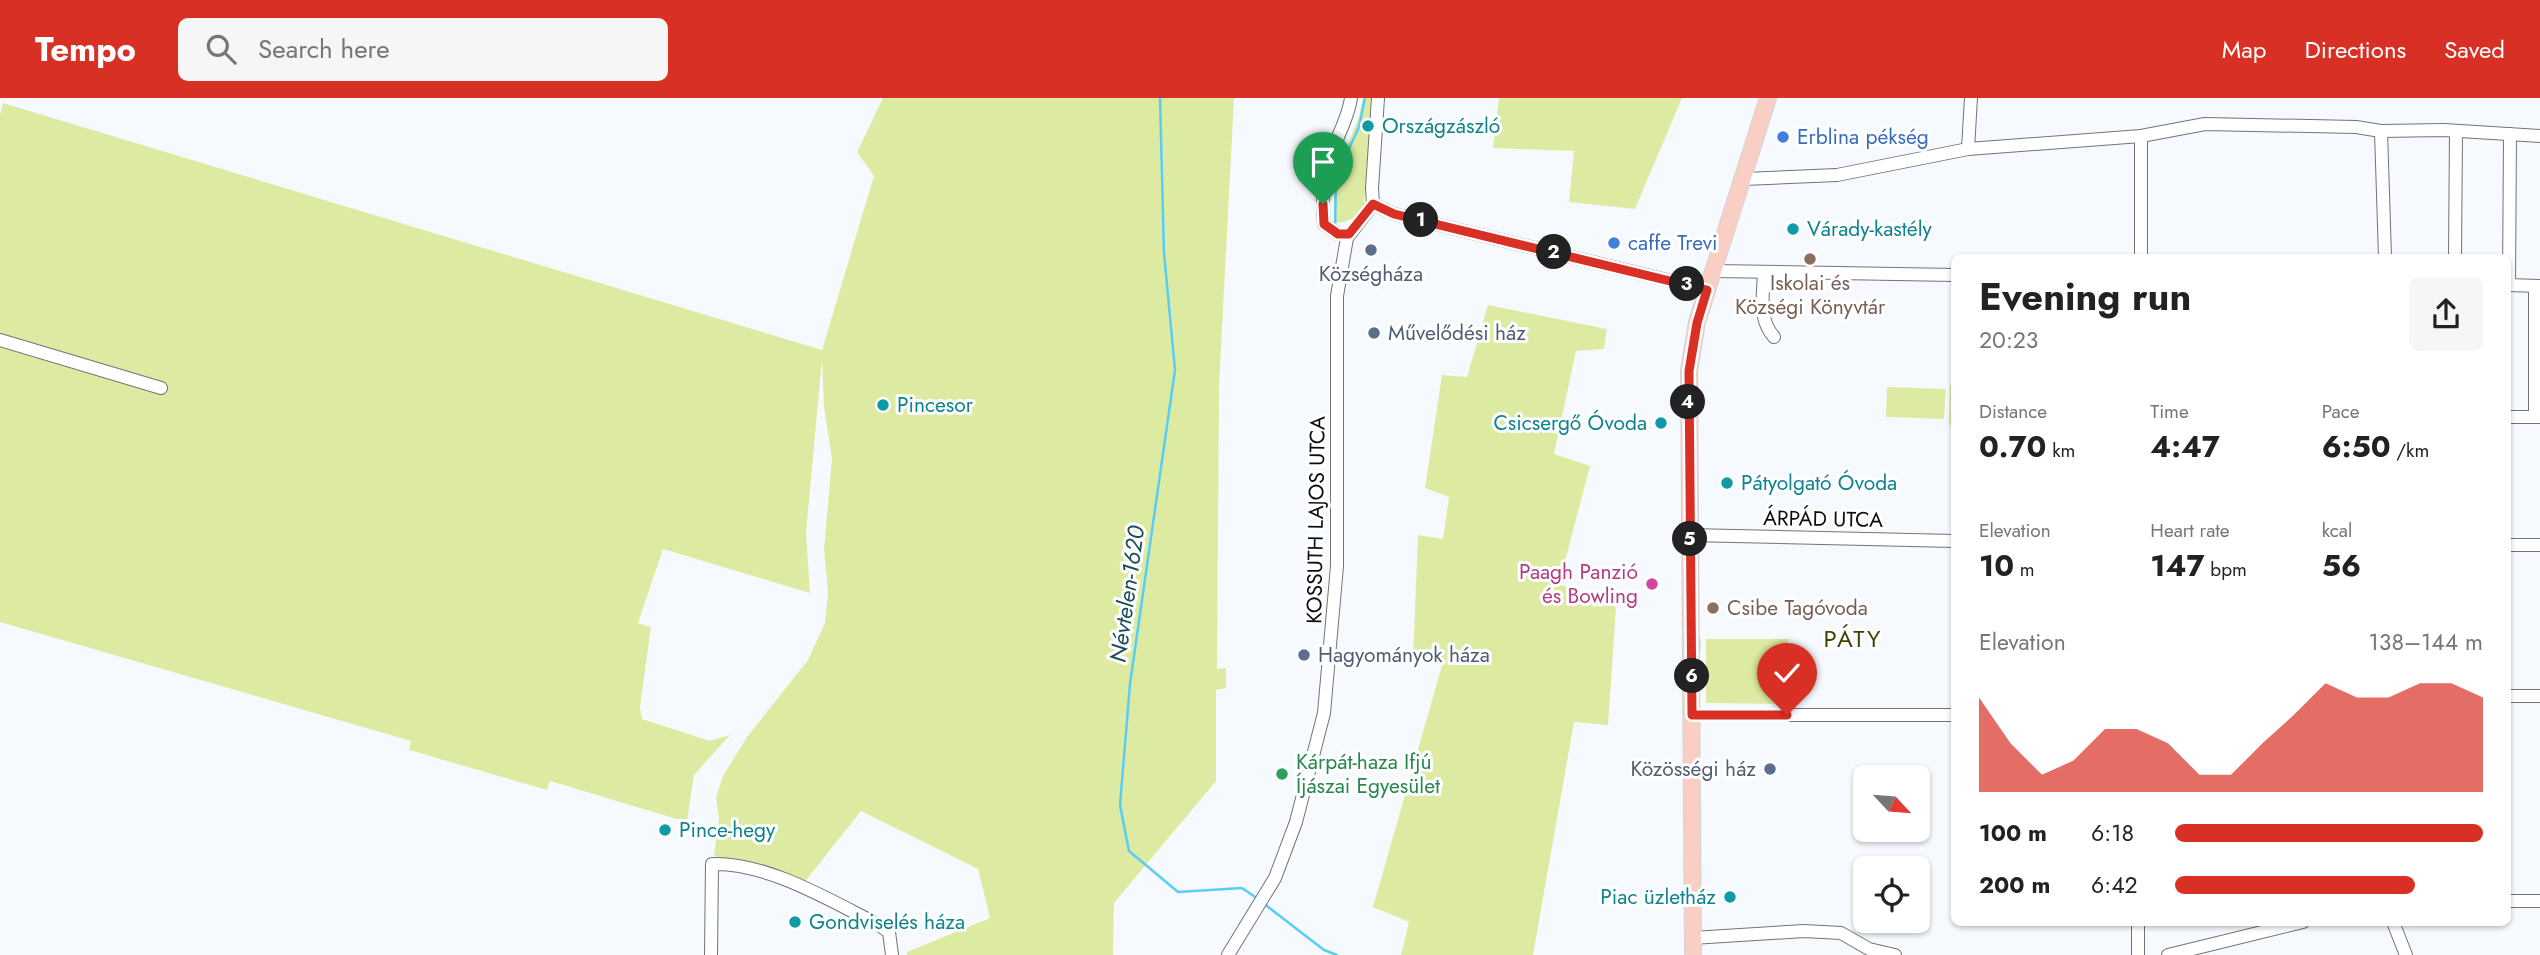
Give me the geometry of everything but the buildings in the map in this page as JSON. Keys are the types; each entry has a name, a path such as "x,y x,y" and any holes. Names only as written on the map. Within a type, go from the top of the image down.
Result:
{"main road":[{"path":"1693,955 1689,371 1697,323 1768,98"}],"street":[{"name":"KOSSUTH LAJOS UTCA","path":"1339,233 1324,224 1324,181 1351,98"},
{"path":"1378,98 1373,204 1394,214 1707,290"},
{"path":"1968,149 1971,98"},
{"path":"1744,179 1836,175 1968,149 2141,136 2205,124 2356,127 2381,131 2456,131 2540,136"},
{"path":"2381,131 2385,254"},
{"path":"2455,254 2456,131"},
{"path":"2509,254 2510,134"},
{"path":"2141,136 2141,254"},
{"name":"KOSSUTH LAJOS UTCA","path":"1228,955 1275,878 1296,822 1324,713 1338,566 1339,233 1373,204"},
{"path":"1713,271 1764,274 1951,275"},
{"path":"1764,274 1762,308 1768,329 1774,337"},
{"path":"2511,285 2537,286 2538,417 2511,417"},
{"path":"0,340 161,388"},
{"name":"ÁRPÁD UTCA","path":"1689,535 1951,541"},
{"path":"2511,545 2540,545"},
{"path":"2511,696 2540,696"},
{"path":"1692,715 1951,715"},
{"path":"711,955 712,864 730,863 754,868 879,925 889,932 892,955"},
{"path":"2511,901 2540,901"},
{"path":"2138,926 2138,955"},
{"path":"2168,955 2287,926"},
{"path":"2395,926 2406,955"},
{"path":"1692,937 1804,930 1841,933 1869,949 1894,955"}],"green space":[{"path":"883,98 1234,98 1219,387 1217,669 1226,668 1226,688 1216,690 1216,781 1114,903 1113,955 907,955 907,952 990,918 978,869 861,811 803,884 760,866 714,856 719,819 716,797 723,776 747,737 808,660 825,623 828,593 824,549 832,459 824,407 822,359 806,533 810,593 663,549 638,623 651,627 640,707 642,719 710,741 730,735 694,775 687,822 550,781 547,790 409,750 411,741 0,622 0,115 3,103 822,350 874,176 857,152"},
{"path":"1363,98 1372,98 1364,205 1352,219 1334,223 1334,179 1359,116"},
{"path":"1499,98 1682,98 1635,209 1569,202 1574,151 1493,148"},
{"path":"1488,305 1607,329 1604,349 1576,351 1554,454 1590,466 1559,584 1616,607 1608,725 1574,722 1533,955 1401,955 1409,922 1373,907 1443,662 1413,659 1418,535 1443,539 1449,497 1425,488 1442,375 1467,377"},
{"path":"1950,384 1951,425 1949,425"},
{"path":"1887,387 1946,389 1944,419 1886,417"},
{"path":"1706,639 1788,639 1787,704 1706,703"}],"waterway":[{"name":"Névtelen-1620","path":"1160,98 1164,253 1175,370 1130,684 1120,805 1129,851 1178,892 1242,888 1258,899"},
{"path":"1335,227 1336,177 1359,127 1365,98"},
{"path":"1699,639 1699,650"},
{"name":"Névtelen-1620","path":"1263,903 1324,950 1337,955"}],"place":[{"name":"Országzászló","path":"1368,126"},
{"name":"Erblina pékség","path":"1783,137"},
{"name":"Várady-kastély","path":"1793,229"},
{"name":"caffe Trevi","path":"1614,243"},
{"name":"Községháza","path":"1371,250"},
{"name":"Iskolai és Községi Könyvtár","path":"1810,259"},
{"name":"Művelődési ház","path":"1374,333"},
{"name":"Pincesor","path":"883,405"},
{"name":"Csicsergő Óvoda","path":"1661,423"},
{"name":"Pátyolgató Óvoda","path":"1727,483"},
{"name":"Paagh Panzió és Bowling","path":"1652,584"},
{"name":"Csibe Tagóvoda","path":"1713,608"},
{"name":"Hagyományok háza","path":"1304,655"},
{"name":"Közösségi ház","path":"1770,769"},
{"name":"Kárpát-haza Ifjú Íjászai Egyesület","path":"1282,774"},
{"name":"Pince-hegy","path":"665,830"},
{"name":"Piac üzletház","path":"1730,897"},
{"name":"Gondviselés háza","path":"795,922"}],"district":[{"name":"PÁTY","path":"1853,639"}],"route":[{"path":"1323,204 1324,224 1338,234 1349,234 1373,204 1394,214 1707,290 1692,345 1689,371 1692,715 1787,715"}]}
